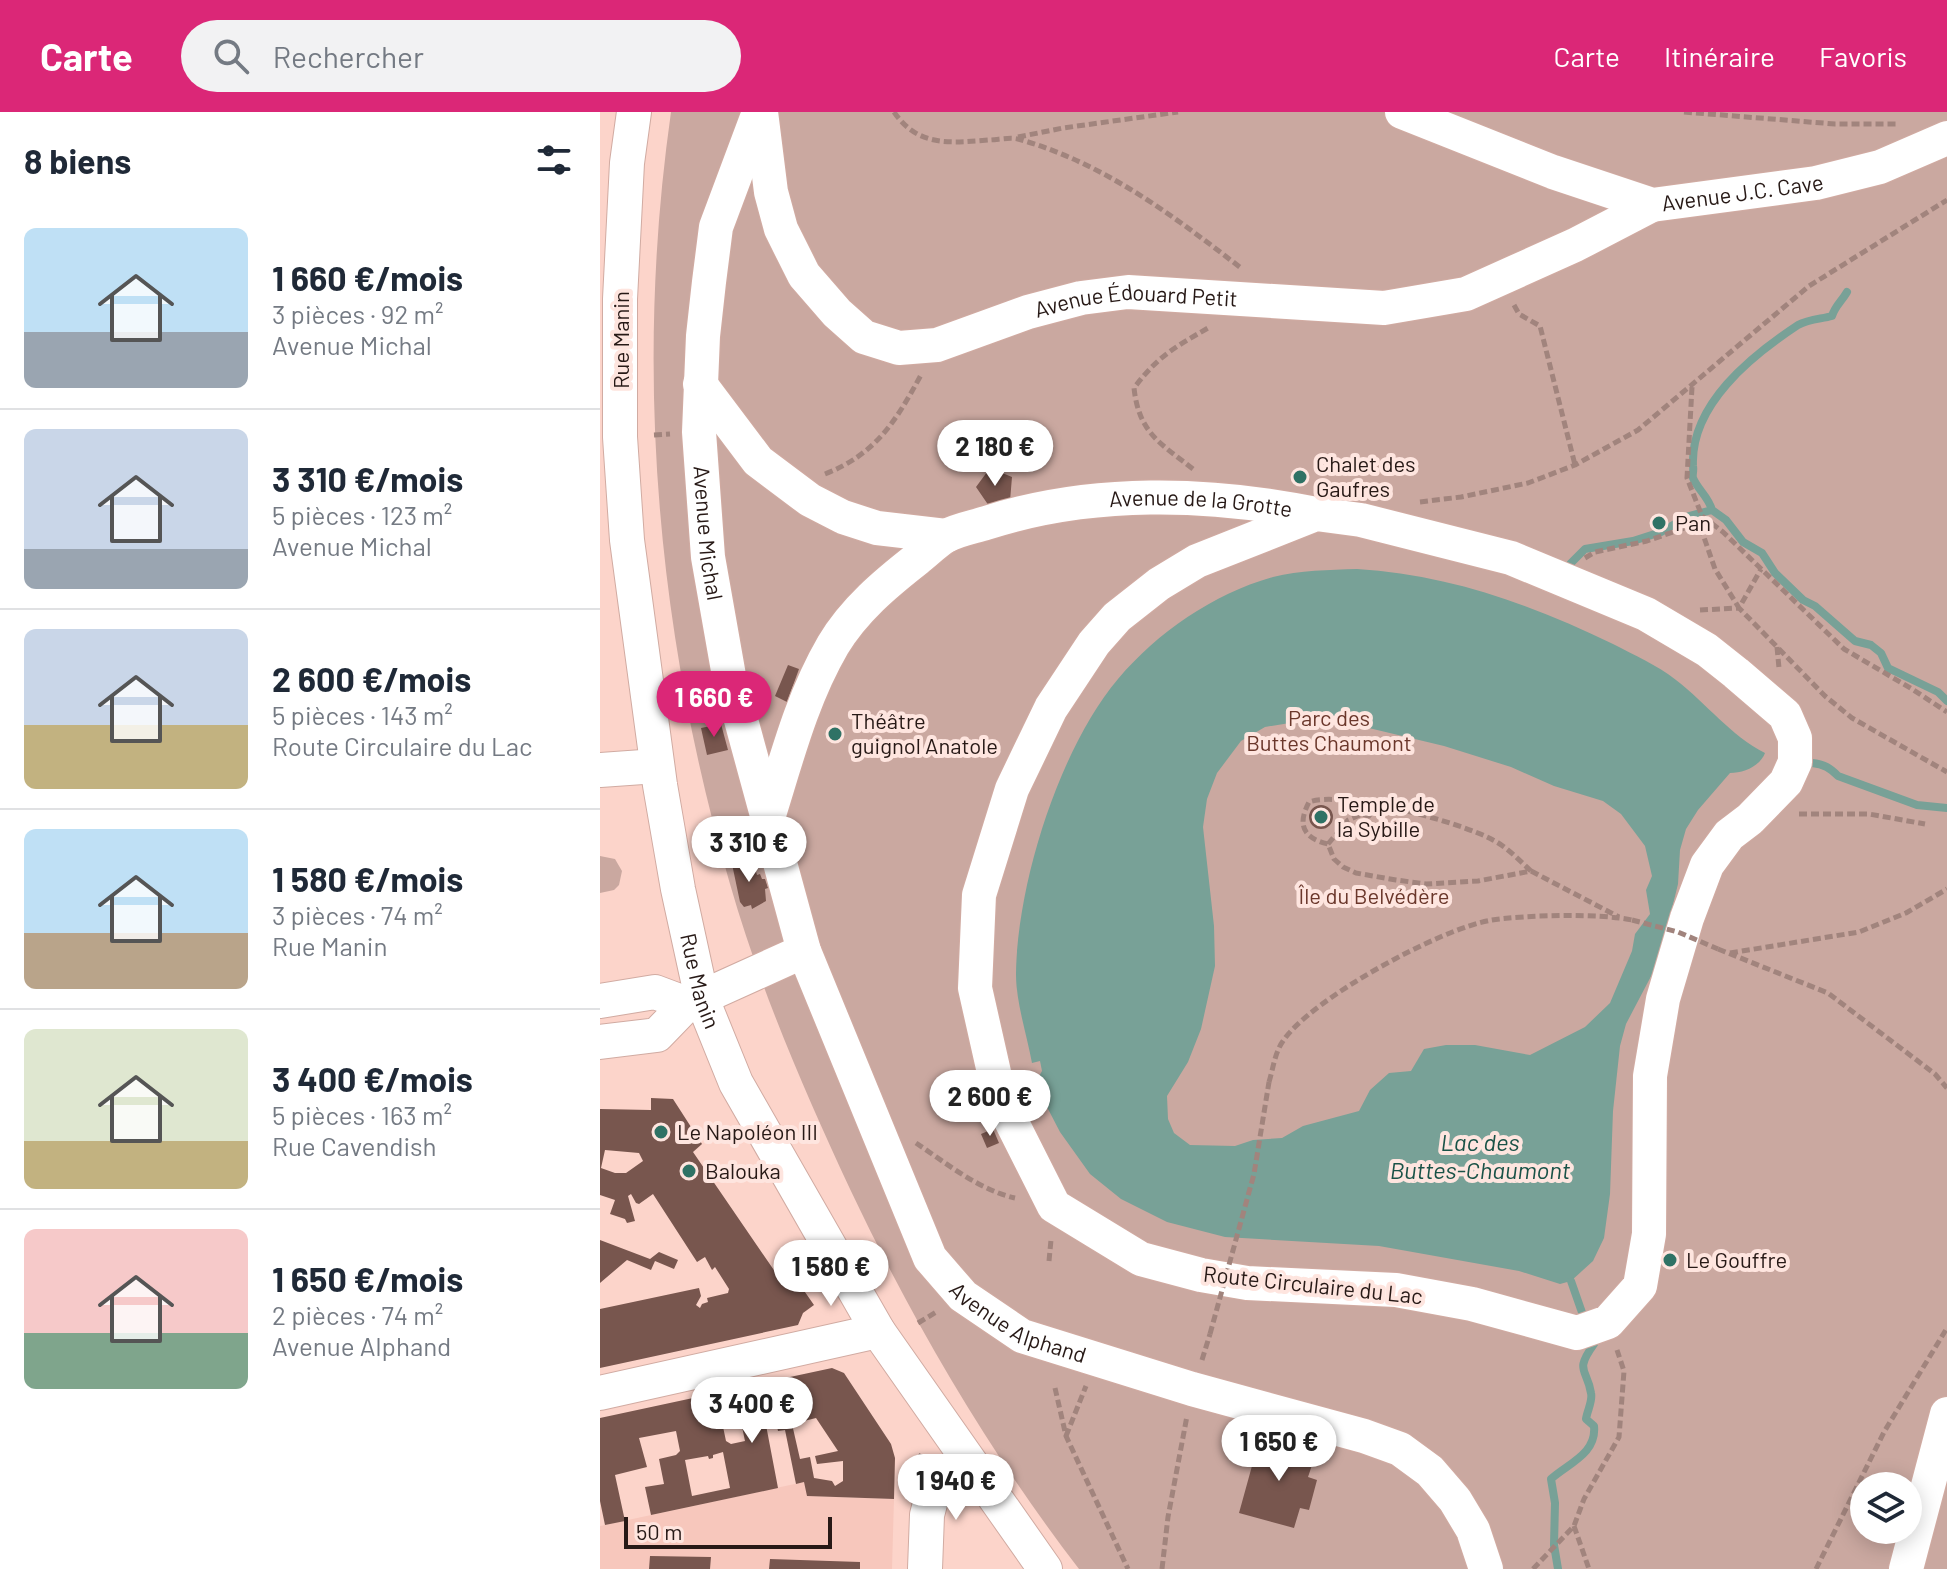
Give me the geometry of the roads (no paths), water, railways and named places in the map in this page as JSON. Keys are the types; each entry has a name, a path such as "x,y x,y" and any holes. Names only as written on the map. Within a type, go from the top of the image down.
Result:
{"street":[{"name":"Rue Manin","path":"634,112 627,163 620,299 620,437 627,540 657,766 694,1002 736,1083 878,1331 1045,1569"},
{"name":"Avenue Édouard Petit","path":"760,112 771,192 781,229 804,275 837,313 864,337 899,348 937,345 1028,312 1081,298 1128,292 1384,308 1466,294 1575,245 1652,205"},
{"name":"Avenue Michal","path":"760,112 716,227 703,336 699,432 708,557 729,676 804,951"},
{"name":"Avenue J.C. Cave","path":"1402,112 1553,172 1652,205 1816,183 1880,167 1947,138"},
{"name":"Avenue de la Grotte","path":"700,384 758,461 791,487 843,517 877,528 946,536"},
{"name":"Avenue de la Grotte","path":"767,821 796,727 814,681 834,643 880,588 946,536 1009,515 1114,499 1219,500 1316,514"},
{"name":"Route Circulaire du Lac","path":"1316,514 1361,520 1511,558 1646,614 1707,650 1785,715 1795,738 1795,762 1786,782 1750,819 1729,835 1707,865 1687,918 1663,999 1650,1076 1649,1234 1640,1286 1592,1327 1396,1290 1247,1283 1141,1259 1054,1206 1000,1099 975,988 979,895 1012,789 1051,708 1094,643 1117,617 1159,584 1197,561 1316,514"},
{"path":"600,770 657,766"},
{"path":"600,1042 657,1035 694,1002 804,951"},
{"name":"Avenue Alphand","path":"804,951 930,1258 963,1296 1022,1336 1400,1449 1430,1471 1455,1500 1473,1530 1486,1569"},
{"path":"600,1001 655,992 694,1002"},
{"path":"600,1393 878,1331"},
{"path":"1906,1569 1947,1414"},
{"path":"925,1569 927,1515 932,1496 971,1467"}],"water":[{"name":"Lac des Buttes-Chaumont","path":"1357,569 1424,577 1456,585 1521,604 1583,630 1669,675 1752,746 1765,753 1751,768 1730,773 1686,829 1680,850 1678,884 1659,961 1626,1024 1620,1046 1604,1238 1593,1261 1571,1281 1560,1284 1519,1271 1379,1246 1225,1237 1167,1222 1121,1199 1090,1174 1060,1132 1037,1080 1042,1071 1040,1061 1032,1063 1016,985 1018,938 1024,900 1045,819 1060,779 1097,708 1118,679 1151,646 1208,604 1273,577","holes":["1314,719 1348,723 1444,746 1603,801 1621,814 1645,846 1652,876 1646,890 1650,914 1635,934 1632,951 1610,1003 1585,1027 1530,1055 1475,1045 1424,1049 1411,1071 1389,1073 1370,1090 1359,1111 1303,1126 1282,1138 1253,1140 1235,1146 1190,1145 1174,1133 1168,1119 1167,1096 1188,1062 1201,1029 1215,966 1214,926 1203,827 1207,799 1217,773 1241,741 1265,727"]}],"waterway":[{"path":"1570,564 1585,549 1633,541 1661,532 1689,516 1712,510 1693,475 1695,444 1713,403 1743,367 1780,337 1802,323 1832,316 1847,292"},
{"path":"1712,510 1726,520 1743,542 1762,553 1775,573 1803,600 1815,606 1855,641 1871,645 1881,653 1888,668 1938,692 1947,701"},
{"path":"1812,763 1820,764 1838,776 1917,805 1947,808"},
{"path":"1571,1281 1585,1321"},
{"path":"1558,1569 1551,1479 1580,1457 1594,1436 1594,1426 1586,1419 1591,1396 1583,1365 1594,1344 1591,1337"}],"place":[{"name":"Chalet des Gaufres","path":"1300,477"},
{"name":"Pan","path":"1659,523"},
{"name":"Théâtre guignol Anatole","path":"835,734"},
{"name":"Temple de la Sybille","path":"1321,817"},
{"name":"Le Napoléon III","path":"661,1132"},
{"name":"Balouka","path":"689,1171"},
{"name":"Le Gouffre","path":"1670,1260"}],"park label":[{"name":"Parc des Buttes Chaumont","path":"1329,730"},
{"name":"Île du Belvédère","path":"1374,896"}]}
